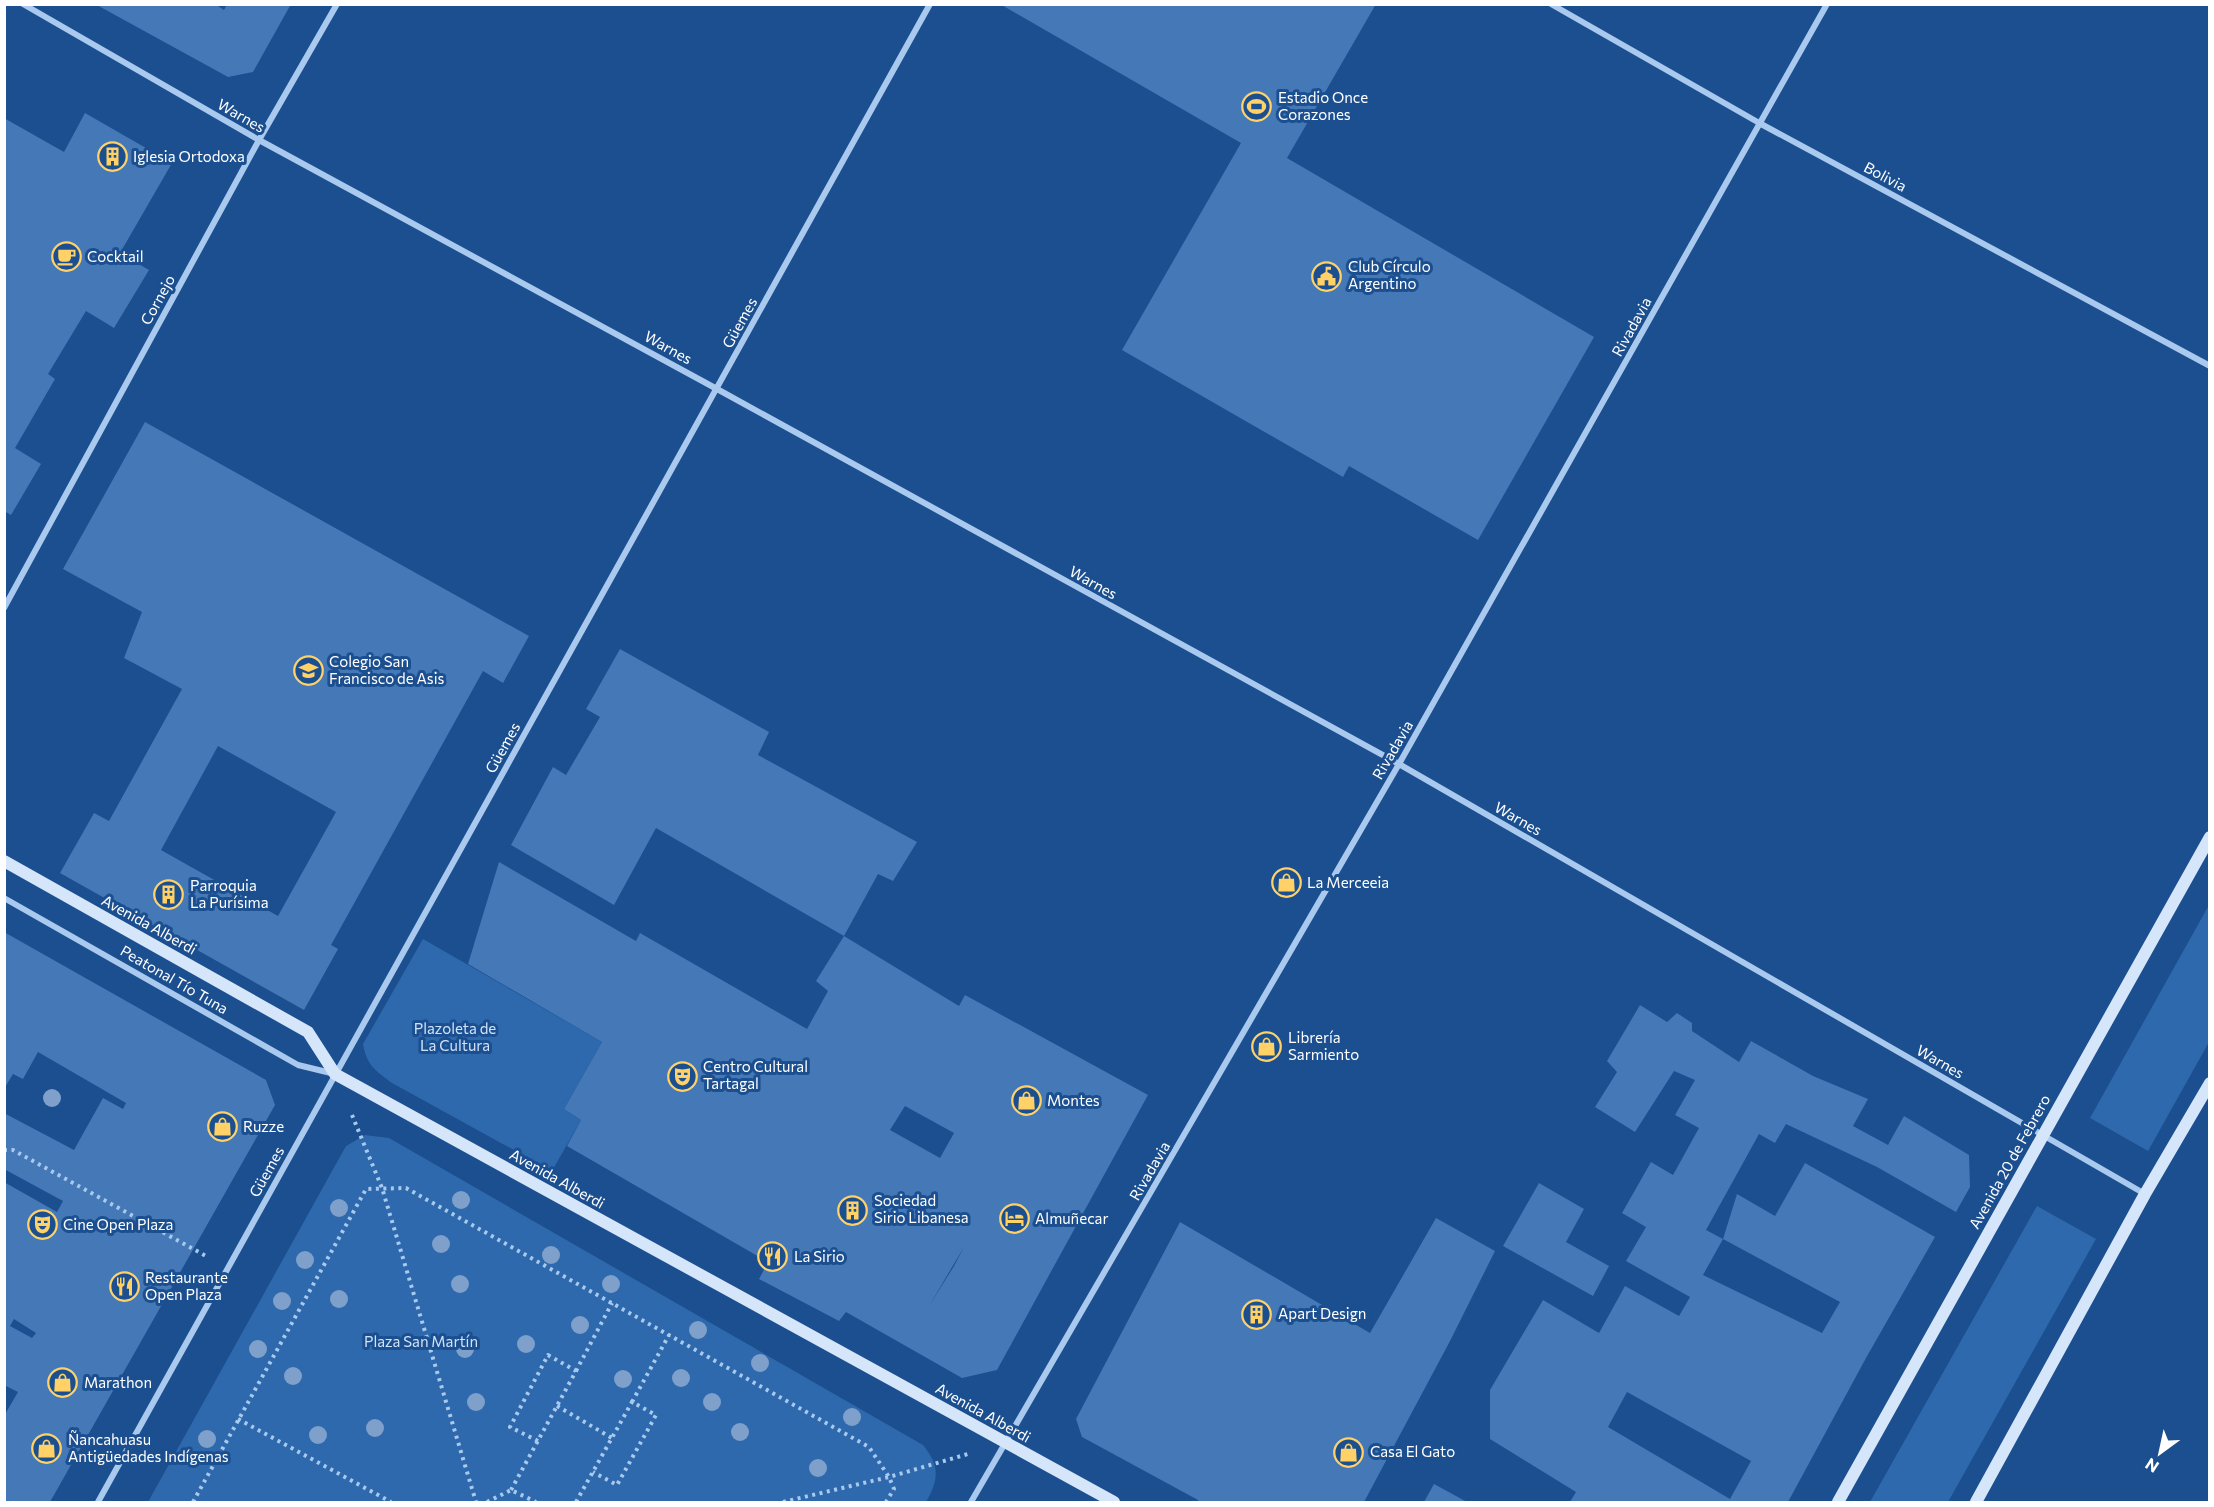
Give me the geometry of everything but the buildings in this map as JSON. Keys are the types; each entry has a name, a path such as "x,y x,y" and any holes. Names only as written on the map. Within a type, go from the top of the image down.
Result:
{"main road":[{"name":"Avenida 20 de Febrero","path":"1838,1503 2210,837"},
{"name":"Avenida Alberdi","path":"4,861 308,1032 335,1074 1114,1503"},
{"path":"1976,1503 2145,1194 2210,1083"}],"street":[{"name":"Warnes","path":"23,4 259,140 1399,764 2145,1194"},
{"name":"Cornejo","path":"4,608 259,140 337,4"},
{"name":"Güemes","path":"98,1503 930,4"},
{"name":"Bolivia","path":"1551,4 1761,123 2210,366"},
{"name":"Rivadavia","path":"971,1503 1399,764 1827,4"},
{"name":"Peatonal Tío Tuna","path":"4,898 298,1065 335,1074"}],"path":[{"path":"335,1074 382,1188 476,1503"},
{"path":"4,1150 13,1150 228,1268"},
{"path":"193,1503 366,1189 382,1188 406,1188 869,1448 889,1477 894,1489 886,1503"},
{"path":"487,1503 511,1490 612,1303"},
{"path":"576,1503 669,1335"},
{"path":"538,1442 510,1427 548,1355 576,1371"},
{"path":"593,1472 617,1485 656,1415 632,1402"},
{"path":"557,1406 612,1438"},
{"path":"238,1419 392,1503"},
{"path":"783,1503 889,1477 1006,1443"},
{"path":"511,1490 536,1503"}],"green space":[{"path":"2209,905 2209,1042 2148,1151 2090,1118"},
{"name":"Plazoleta de La Cultura","path":"423,939 602,1042 564,1109 581,1120 552,1171 392,1083 369,1063 363,1044"},
{"name":"Plaza San Martín","path":"365,1135 389,1138 923,1445 929,1453 936,1473 926,1502 148,1502 346,1146"},
{"path":"2037,1206 2096,1239 1948,1502 1870,1502"}],"place":[{"name":"Estadio Once Corazones","path":"1257,107"},
{"name":"Iglesia Ortodoxa","path":"112,157"},
{"name":"Cocktail","path":"66,257"},
{"name":"Club Círculo Argentino","path":"1327,276"},
{"name":"Colegio San Francisco de Asis","path":"308,671"},
{"name":"La Merceeia","path":"1286,883"},
{"name":"Parroquia La Purísima","path":"169,895"},
{"name":"Librería Sarmiento","path":"1267,1047"},
{"name":"Centro Cultural Tartagal","path":"682,1076"},
{"name":"Montes","path":"1026,1101"},
{"name":"Ruzze","path":"222,1127"},
{"name":"Sociedad Sirio Libanesa","path":"853,1210"},
{"name":"Almuñecar","path":"1014,1219"},
{"name":"Cine Open Plaza","path":"42,1225"},
{"name":"La Sirio","path":"773,1257"},
{"name":"Restaurante Open Plaza","path":"124,1287"},
{"name":"Apart Design","path":"1257,1314"},
{"name":"Marathon","path":"63,1383"},
{"name":"Ñancahuasu Antigüedades Indígenas","path":"47,1449"},
{"name":"Casa El Gato","path":"1349,1452"}]}
